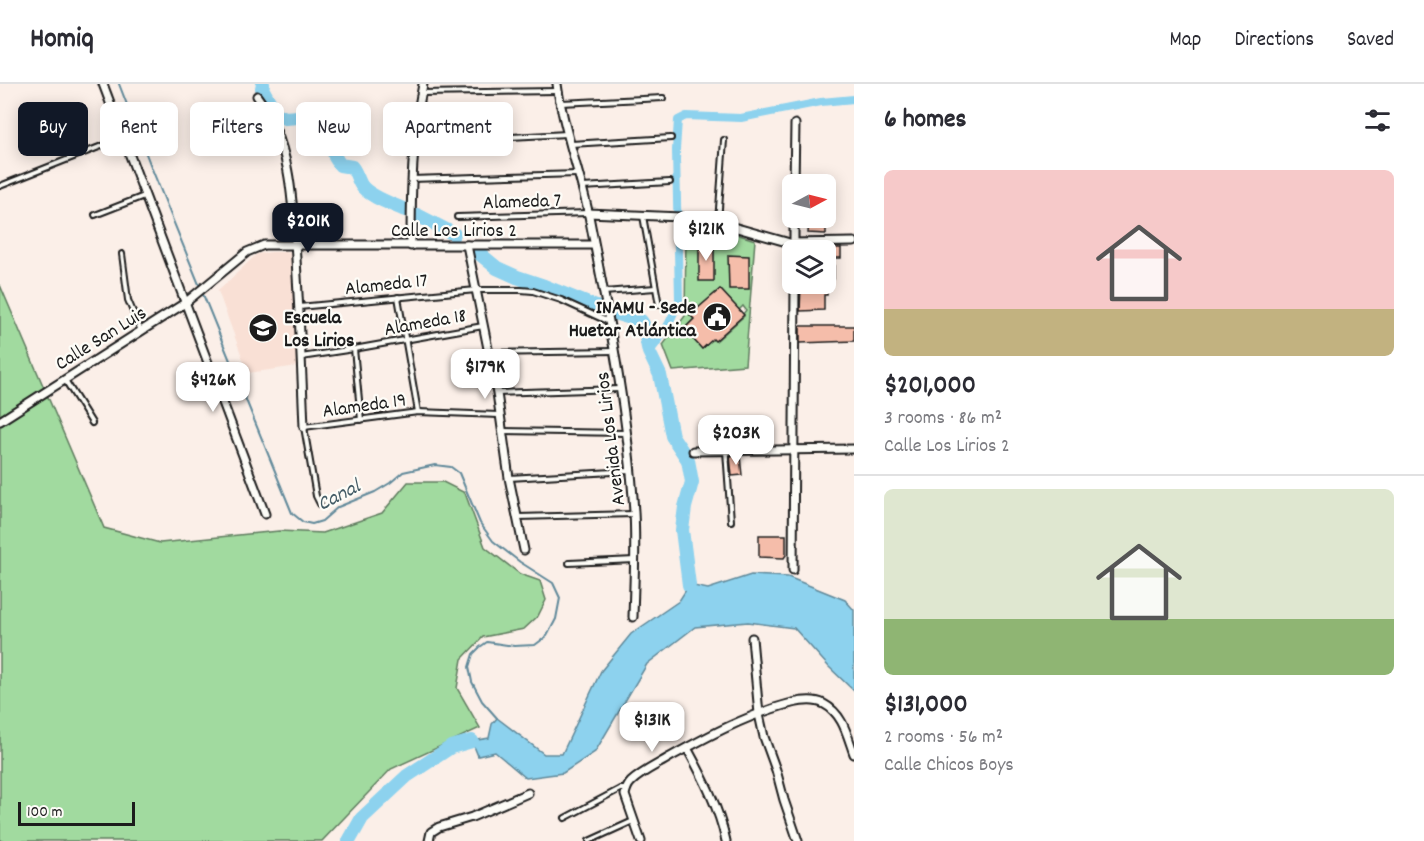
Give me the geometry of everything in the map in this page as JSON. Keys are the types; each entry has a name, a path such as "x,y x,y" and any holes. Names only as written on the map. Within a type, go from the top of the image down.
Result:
{"street":[{"path":"103,84 110,102"},
{"path":"420,102 423,84"},
{"name":"Avenida Los Lirios","path":"558,87 588,213 621,389 634,514 633,617"},
{"path":"257,96 267,110 280,138 291,188 295,223 304,427"},
{"path":"794,174 795,123"},
{"path":"130,156 265,513"},
{"path":"411,246 413,156"},
{"path":"588,213 681,217 718,223 782,243"},
{"path":"836,244 854,242"},
{"name":"Calle Los Lirios 2","path":"215,277 247,252 264,245 594,245"},
{"path":"467,245 497,393 509,478 524,550"},
{"name":"Calle San Luis","path":"0,421 185,303 215,277"},
{"path":"793,570 795,294"},
{"path":"693,451 854,449"},
{"path":"752,638 759,714 764,737 798,841"},
{"path":"641,841 625,795 630,783 687,748 759,714 794,702 814,701 823,704 844,724 854,754"},
{"path":"687,748 722,823 726,841"},
{"path":"429,841 431,832 439,827 472,817 528,792"}],"lane":[{"path":"421,93 558,87"},
{"path":"561,103 663,98"},
{"path":"513,137 568,134"},
{"path":"570,144 671,138"},
{"path":"718,223 724,140"},
{"path":"0,186 100,147"},
{"path":"411,179 578,174"},
{"path":"581,187 670,182"},
{"path":"95,215 145,196"},
{"name":"Alameda 7","path":"457,217 588,213"},
{"path":"643,215 659,305"},
{"path":"122,254 128,300 141,331"},
{"path":"604,292 656,288"},
{"name":"Alameda 17","path":"299,307 476,290 533,291 561,300 610,322"},
{"path":"398,297 418,412"},
{"name":"Alameda 18","path":"301,357 484,326"},
{"path":"354,349 361,420"},
{"path":"489,353 615,351"},
{"path":"65,379 92,423"},
{"path":"497,393 621,389"},
{"name":"Alameda 19","path":"304,427 418,412 500,416"},
{"path":"304,427 316,496 320,504"},
{"path":"502,431 626,433"},
{"path":"726,450 731,521"},
{"path":"509,478 631,471"},
{"path":"517,517 634,514"},
{"path":"569,563 635,560"},
{"path":"565,818 620,789 626,789"},
{"path":"589,841 634,820"}],"shaded area":[{"name":"Escuela Los Lirios","path":"290,252 298,366 248,373 218,291 257,254"}],"green space":[{"path":"733,233 755,240 745,365 673,371 663,345 685,316 686,235","holes":["720,289 739,310 743,306 746,310 744,316 716,341 713,339 702,349 684,329 694,319 690,315"]},
{"path":"0,285 104,528 160,543 279,531 323,533 382,513 408,482 443,482 465,493 485,547 520,574 540,581 546,600 538,616 524,629 483,637 462,659 457,688 480,728 391,769 322,841 0,841"}],"water":[{"path":"751,575 788,577 845,600 854,610 854,691 794,628 748,622 695,627 647,664 595,752 563,773 526,778 495,752 478,756 472,741 489,738 492,724 497,718 544,754 562,754 601,671 631,634 679,601 689,585 708,589"}],"building":[{"path":"808,228 826,228 826,234 808,233"},
{"path":"699,243 714,243 714,281 699,281"},
{"path":"836,248 841,248 841,258 836,258"},
{"path":"728,255 749,256 749,289 729,289"},
{"name":"INAMU - Sede Huetar Atlántica","path":"720,289 744,315 715,341 713,339 702,349 684,329 694,319 690,315"},
{"path":"801,294 827,294 824,295 824,310 800,311"},
{"path":"800,326 854,326 854,341 800,343"},
{"path":"730,456 740,456 742,475 732,476"},
{"path":"759,535 786,535 784,558 759,557"}],"waterway":[{"name":"Canal","path":"119,84 292,513 303,522 312,524 322,521 338,507 375,492 403,472 435,465 451,467 459,473 480,523 493,541 553,583 560,598 556,619 547,636 535,645 514,646 487,642 473,654 469,667 472,682 482,701 497,718"},
{"path":"263,84 262,88 276,114 285,118 311,116 322,121 329,130 335,157 340,165 352,167 361,185 369,193 405,210"},
{"path":"649,352 667,327 679,300 676,150 678,120 686,116 741,118 821,102 854,99"},
{"path":"417,215 454,234"},
{"path":"480,254 497,268 601,309"},
{"path":"614,313 641,321 643,324 649,352 660,375 672,436 688,460 692,482 682,530 689,585"},
{"path":"349,841 362,818 407,776 451,747 472,741"}],"place":[{"name":"INAMU - Sede Huetar Atlántica","path":"717,317"},
{"name":"Escuela Los Lirios","path":"263,328"}]}
